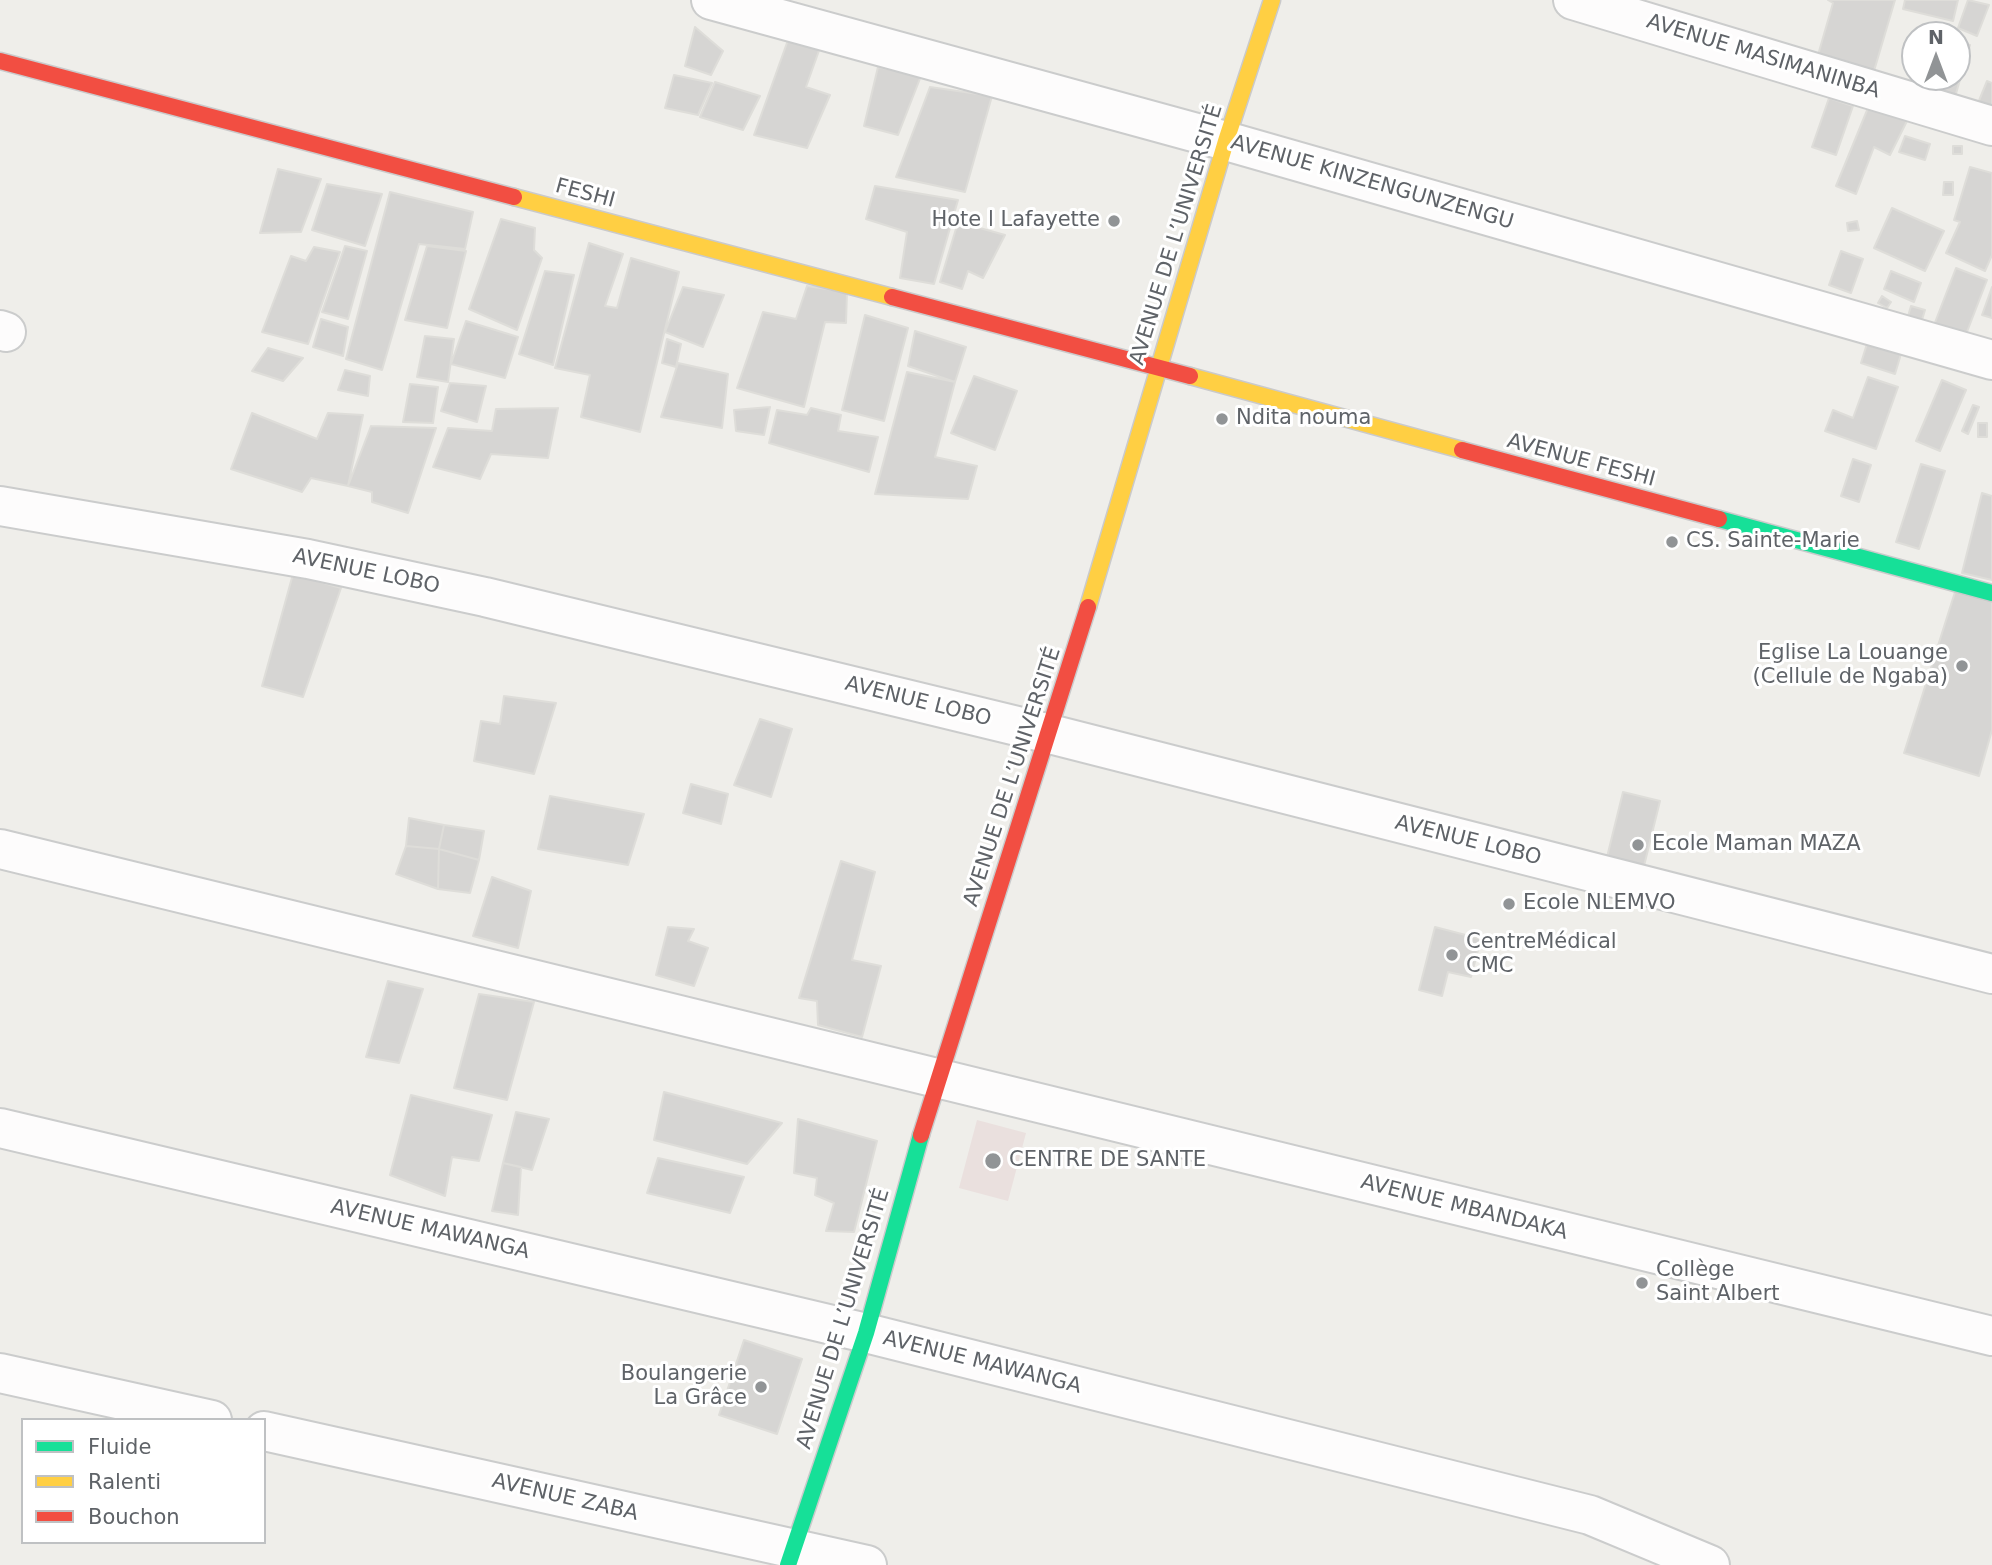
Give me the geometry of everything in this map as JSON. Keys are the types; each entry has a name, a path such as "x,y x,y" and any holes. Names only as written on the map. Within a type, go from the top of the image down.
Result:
{"street":[{"name":"AVENUE KINZENGUNZENGU","path":"710,0 1226,141 1992,360"},
{"name":"AVENUE DE L’UNIVERSITÉ","path":"791,1557 866,1334 936,1080 1050,734 1226,141 1272,0"},
{"name":"AVENUE MASIMANINBA","path":"1573,0 1992,126"},
{"name":"FESHI","path":"0,61 1160,368"},
{"name":"AVENUE FESHI","path":"1160,368 1992,593"},
{"name":"AVENUE LOBO","path":"0,506 308,559 471,594 1050,734 1992,974"},
{"path":"0,849 936,1080"},
{"name":"AVENUE MBANDAKA","path":"936,1080 1992,1336"},
{"name":"AVENUE MAWANGA","path":"0,1128 866,1334 1590,1515 1710,1565"},
{"path":"0,1373 203,1418"},
{"name":"AVENUE ZABA","path":"266,1432 791,1557 867,1565"}],"shaded area":[{"name":"CENTRE DE SANTE","path":"977,1120 1026,1133 1008,1201 959,1188"}],"building":[{"path":"1828,0 1895,0 1874,71 1818,55 1833,3"},
{"path":"1905,0 1958,0 1953,21 1903,9"},
{"path":"1968,0 1989,5 1977,36 1971,33 1971,21 1960,21"},
{"path":"695,27 723,51 711,75 685,66"},
{"path":"788,40 821,45 806,87 830,95 807,148 754,135"},
{"path":"878,67 921,76 898,135 864,126"},
{"path":"674,75 712,83 698,115 665,108"},
{"path":"1987,81 1992,83 1992,114 1976,108"},
{"path":"715,82 760,96 743,130 700,117"},
{"path":"930,87 992,96 965,192 896,177"},
{"path":"1925,91 1957,91 1953,104 1924,95"},
{"path":"1829,98 1853,106 1836,155 1812,147"},
{"path":"1870,103 1907,121 1890,155 1874,147 1856,194 1836,186"},
{"path":"1905,136 1930,144 1925,160 1899,152"},
{"path":"1953,146 1962,146 1962,154 1953,154"},
{"path":"1970,167 1992,173 1992,255 1985,271 1946,253 1960,222 1954,220"},
{"path":"278,169 321,179 301,232 260,233"},
{"path":"1944,182 1953,182 1953,195 1943,195"},
{"path":"327,184 382,194 365,246 312,230"},
{"path":"875,186 958,200 934,284 900,278 907,232 866,219"},
{"path":"390,192 473,212 465,249 419,244 382,370 346,359"},
{"path":"1892,208 1944,231 1925,271 1874,248"},
{"path":"501,219 535,228 534,250 542,258 517,330 469,309"},
{"path":"1857,221 1859,230 1848,231 1847,223"},
{"path":"958,222 1005,235 983,278 968,271 962,289 940,282"},
{"path":"589,243 623,254 605,306 617,308 631,258 679,272 640,432 581,417 590,375 555,368"},
{"path":"345,246 367,251 348,319 322,312"},
{"path":"427,246 466,251 447,328 405,320"},
{"path":"314,247 340,252 308,344 262,332 291,256 306,261"},
{"path":"1841,251 1863,259 1851,293 1829,285"},
{"path":"1956,268 1987,280 1960,350 1929,338"},
{"path":"545,271 574,275 553,365 519,354"},
{"path":"1891,271 1921,283 1914,302 1884,289"},
{"path":"807,286 847,292 846,323 825,322 804,407 737,388 763,312 796,319"},
{"path":"683,287 724,295 703,347 665,332"},
{"path":"1992,287 1992,318 1982,315"},
{"path":"1882,296 1891,302 1887,308 1878,303"},
{"path":"1911,306 1925,310 1919,330 1905,326"},
{"path":"865,315 908,328 884,421 842,410"},
{"path":"321,319 348,327 343,356 313,347"},
{"path":"466,321 518,337 505,378 451,364"},
{"path":"915,331 966,347 955,382 908,366"},
{"path":"1870,334 1904,344 1895,374 1861,363"},
{"path":"425,336 454,339 448,382 417,377"},
{"path":"667,339 681,344 676,367 662,363"},
{"path":"268,348 303,358 283,381 252,371"},
{"path":"678,363 728,374 722,428 661,417"},
{"path":"345,370 370,376 368,396 338,390"},
{"path":"907,372 955,382 935,457 977,466 968,499 875,494"},
{"path":"974,376 1017,391 995,450 951,433"},
{"path":"1868,377 1898,387 1876,449 1825,431 1833,410 1853,418"},
{"path":"1942,380 1966,390 1940,451 1916,441"},
{"path":"450,383 486,386 477,422 441,411"},
{"path":"410,384 438,387 433,423 403,422"},
{"path":"1973,405 1979,407 1968,434 1962,431"},
{"path":"770,407 764,435 736,431 734,410"},
{"path":"558,408 548,458 491,454 480,479 433,467 448,428 492,431 496,409"},
{"path":"811,408 841,415 838,431 878,437 869,472 769,443 777,410 807,415"},
{"path":"252,413 317,439 328,413 363,415 348,486 311,478 302,492 231,469"},
{"path":"1978,423 1987,423 1987,437 1978,437"},
{"path":"371,426 436,428 408,513 372,502 372,492 348,486"},
{"path":"1853,459 1871,465 1859,502 1841,496"},
{"path":"1921,464 1945,471 1919,549 1896,542"},
{"path":"1982,493 1992,496 1992,580 1962,573"},
{"path":"293,574 341,588 303,697 262,686"},
{"name":"Eglise La Louange (Cellule de Ngaba)","path":"1955,592 1992,602 1992,730 1979,776 1904,753"},
{"path":"504,696 556,703 534,774 474,761 481,721 500,724"},
{"path":"760,719 792,729 771,797 734,785"},
{"path":"691,784 728,794 721,824 683,813"},
{"name":"Ecole Maman MAZA","path":"1623,792 1660,801 1644,866 1607,857"},
{"path":"550,796 644,814 628,865 538,849"},
{"path":"409,818 444,825 439,849 406,846"},
{"path":"444,825 484,831 479,860 439,849"},
{"path":"406,846 439,849 438,889 396,874"},
{"path":"439,849 479,860 470,893 438,889"},
{"path":"841,861 875,872 852,960 881,966 862,1037 818,1025 817,1001 799,998"},
{"path":"492,877 531,891 518,948 473,936"},
{"path":"668,927 694,929 688,941 708,948 694,986 656,975"},
{"name":"CentreMédical CMC","path":"1435,927 1481,939 1471,977 1448,972 1442,996 1419,990"},
{"path":"388,981 423,989 399,1063 366,1057"},
{"path":"479,994 534,1002 507,1100 454,1088"},
{"path":"664,1092 782,1123 747,1164 654,1140"},
{"path":"411,1095 492,1115 479,1161 452,1157 445,1196 390,1175"},
{"path":"516,1112 549,1119 532,1170 503,1163"},
{"path":"798,1119 877,1141 854,1232 826,1231 834,1203 815,1195 817,1178 794,1173"},
{"path":"658,1158 744,1177 730,1213 647,1193"},
{"path":"503,1163 521,1167 518,1215 492,1211"},
{"name":"Boulangerie La Grâce","path":"744,1340 802,1359 777,1434 719,1415"}],"traffic: fast":[{"path":"1719,519 1992,593"},
{"path":"788,1565 866,1333 921,1135"}],"traffic: slow":[{"path":"1088,607 1226,141 1272,0"},
{"path":"514,197 892,297"},
{"path":"1190,376 1462,450"}],"traffic: jam":[{"path":"0,61 514,197"},
{"path":"892,297 1190,376"},
{"path":"1462,450 1719,519"},
{"path":"921,1135 1088,607"}],"place":[{"name":"Hote l Lafayette","path":"1114,221"},
{"name":"Ndita nouma","path":"1222,419"},
{"name":"CS. Sainte-Marie","path":"1672,542"},
{"name":"Eglise La Louange (Cellule de Ngaba)","path":"1962,666"},
{"name":"Ecole Maman MAZA","path":"1638,845"},
{"name":"Ecole NLEMVO","path":"1509,904"},
{"name":"CentreMédical CMC","path":"1452,955"},
{"name":"CENTRE DE SANTE","path":"993,1161"},
{"name":"Collège Saint Albert","path":"1642,1283"},
{"name":"Boulangerie La Grâce","path":"761,1387"}]}
